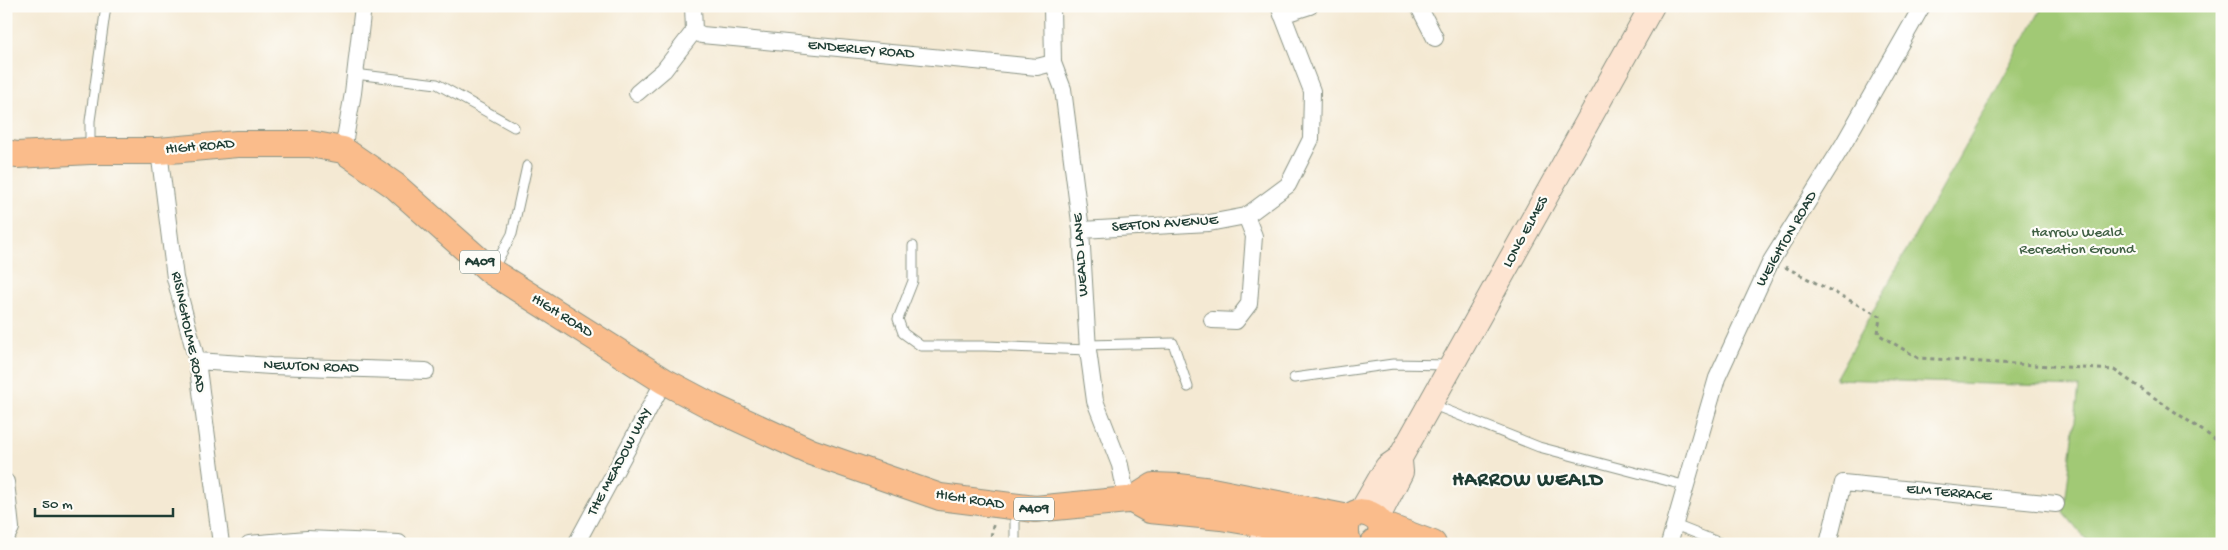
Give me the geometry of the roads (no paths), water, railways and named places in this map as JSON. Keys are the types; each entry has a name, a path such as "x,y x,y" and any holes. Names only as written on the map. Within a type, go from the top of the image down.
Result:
{"main road":[{"name":"HIGH ROAD","path":"6,153 17,155 90,151 159,151 237,144 310,144 342,150 394,185 492,272 664,381 713,407 820,456 936,497 1035,509 1130,500 1154,486 1179,487 1212,491 1265,524 1363,528 1433,544"}],"street":[{"path":"342,150 355,74 363,6"},
{"path":"637,93 664,70 694,30 693,6"},
{"name":"WEALD LANE","path":"1052,6 1053,62 1063,89 1081,230 1087,348 1095,400 1120,465 1130,500"},
{"path":"1280,10 1310,6"},
{"path":"1417,6 1420,7 1435,38"},
{"name":"LONG ELMES","path":"1363,528 1387,467 1400,458 1652,6"},
{"name":"WEIGHTON ROAD","path":"1669,544 1717,378 1771,260 1843,145 1922,6"},
{"name":"SEFTON AVENUE","path":"1081,230 1209,223 1246,216 1288,185 1311,139 1312,90 1280,10"},
{"name":"ENDERLEY ROAD","path":"694,30 702,35 1037,67 1053,62"},
{"name":"RISINGHOLME ROAD","path":"159,151 175,278 197,361 221,544"},
{"path":"1212,320 1236,320 1249,304 1254,236 1246,216"},
{"name":"NEWTON ROAD","path":"197,361 271,366 426,371"},
{"name":"THE MEADOW WAY","path":"576,544 664,381"},
{"path":"6,482 12,528 6,538"},
{"name":"ELM TERRACE","path":"1828,544 1843,483 2056,504"},
{"path":"249,544 307,539 399,543"}],"lane":[{"path":"90,151 90,121 106,6"},
{"path":"355,74 437,84 514,127"},
{"path":"492,272 512,234 526,166"},
{"path":"913,246 913,282 898,319 903,333 921,346 1087,348 1172,343 1188,387"},
{"path":"1294,378 1393,364 1452,366"},
{"path":"1431,404 1539,447 1687,486"},
{"path":"1014,544 1015,507"},
{"path":"1675,524 1723,544"}],"district":[{"name":"HARROW WEALD","path":"1528,481"}],"park label":[{"name":"Harrow Weald Recreation Ground","path":"2077,242"}]}
